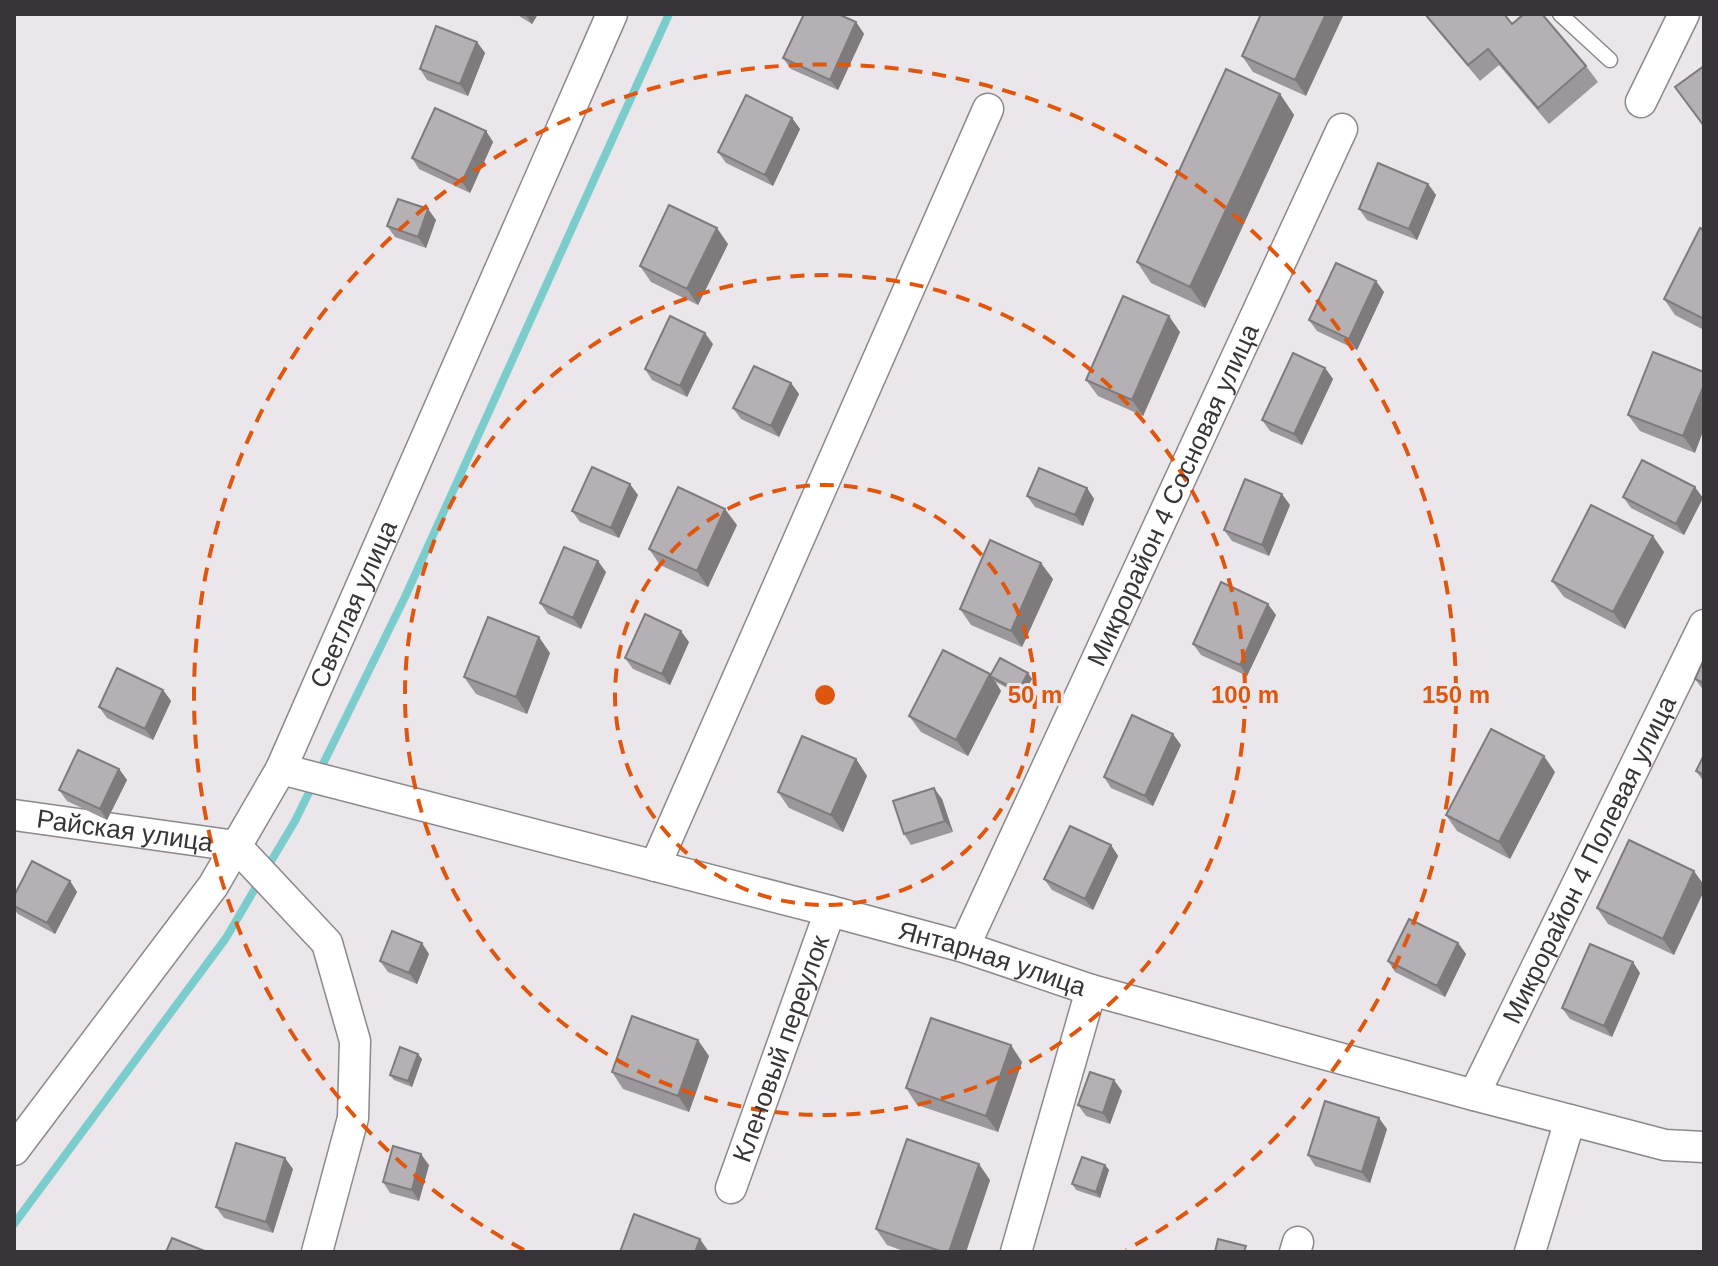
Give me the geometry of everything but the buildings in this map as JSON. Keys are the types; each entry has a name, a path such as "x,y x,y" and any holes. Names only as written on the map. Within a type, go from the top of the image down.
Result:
{"street":[{"name":"Светлая улица","path":"14,1150 213,886 281,769 612,14"},
{"path":"1641,102 1684,14"},
{"path":"655,866 988,109"},
{"name":"Микрорайон 4 Сосновая улица","path":"964,947 1342,129"},
{"name":"Микрорайон 4 Полевая улица","path":"1474,1095 1704,625"},
{"name":"Янтарная улица","path":"281,769 964,947 1091,990 1474,1095 1665,1145 1704,1147"},
{"name":"Райская улица","path":"14,815 236,846"},
{"path":"236,846 327,943 355,1041 353,1118 317,1252"},
{"name":"Кленовый переулок","path":"731,1188 830,911"},
{"path":"1016,1252 1091,990"},
{"path":"1530,1252 1570,1120"}],"lane":[{"path":"1560,14 1610,60"}],"waterway":[{"path":"267,868 295,821 405,597 669,14"},
{"path":"14,1224 226,938 260,880"}]}
